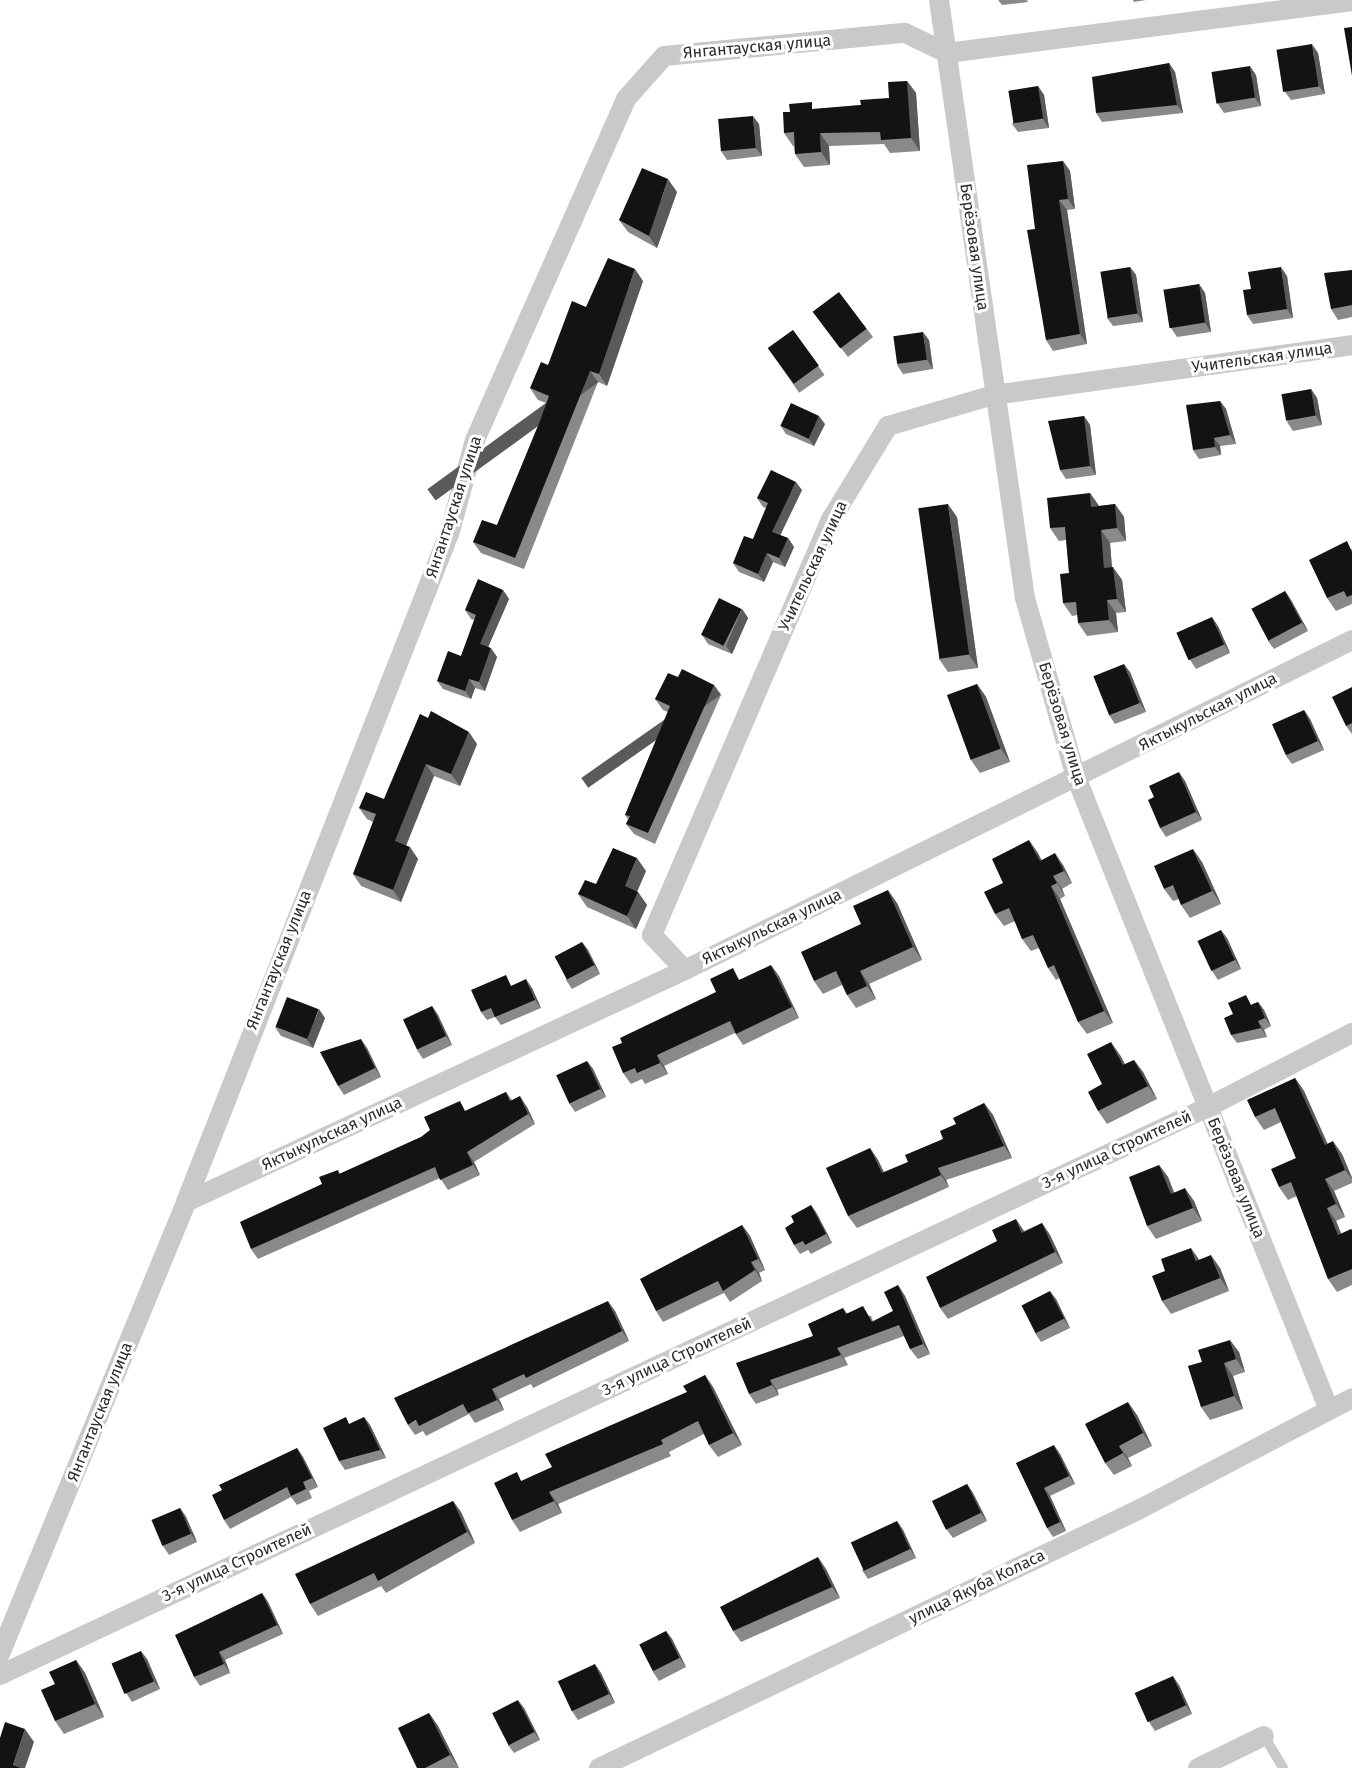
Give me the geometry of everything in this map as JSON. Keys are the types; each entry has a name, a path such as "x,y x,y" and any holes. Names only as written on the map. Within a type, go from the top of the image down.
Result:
{"street":[{"name":"Берёзовая улица","path":"939,0 993,395 1025,598 1076,777 1329,1410"},
{"path":"947,52 1352,1"},
{"name":"Янгантауская улица","path":"0,1654 186,1202 450,531 475,440 626,99 664,56 905,33 947,52"},
{"name":"Учительская улица","path":"685,970 652,935 832,518 888,426 993,395 1352,345"},
{"name":"Яктыкульская улица","path":"186,1202 685,970 1352,640"},
{"name":"3-я улица Строителей","path":"0,1675 1208,1107 1352,1033"},
{"name":"улица Якуба Коласа","path":"599,1768 1140,1509 1352,1398"},
{"path":"1198,1768 1264,1736"}],"lane":[{"path":"1264,1736 1283,1768"}],"building":[{"path":"1352,27 1352,76 1344,28"},
{"path":"1312,44 1319,86 1283,92 1276,50"},
{"path":"1169,63 1177,105 1096,113 1092,77"},
{"path":"1250,66 1255,98 1216,104 1211,72"},
{"path":"907,81 911,138 881,140 880,132 820,133 821,152 795,154 794,132 784,133 783,112 790,112 789,104 812,102 812,109 861,105 860,100 889,98 888,82"},
{"path":"1038,86 1043,119 1014,123 1008,91"},
{"path":"753,116 756,148 721,151 718,119"},
{"path":"1063,161 1068,199 1059,200 1080,334 1046,340 1027,230 1035,229 1027,165"},
{"path":"642,168 668,179 649,236 619,220"},
{"path":"608,258 635,269 599,374 590,371 515,558 473,542 482,520 497,525 540,421 549,396 530,388 541,362 548,365 572,301 586,307"},
{"path":"1130,267 1137,313 1108,318 1100,272"},
{"path":"1281,267 1287,309 1247,315 1243,290 1251,289 1248,272"},
{"path":"1352,270 1352,305 1331,309 1324,273"},
{"path":"1199,284 1205,323 1170,328 1163,290"},
{"path":"839,292 867,329 840,349 813,312"},
{"path":"793,330 819,366 794,384 768,348"},
{"path":"923,332 927,360 897,364 893,336"},
{"path":"1311,389 1316,416 1286,421 1281,394"},
{"path":"1220,401 1230,435 1214,438 1215,447 1193,450 1186,405"},
{"path":"791,403 819,416 809,439 780,426"},
{"path":"1084,416 1090,466 1060,470 1048,421"},
{"path":"771,470 796,482 772,532 788,538 779,558 767,553 758,574 733,563 744,536 753,539 768,503 757,498"},
{"path":"1090,493 1091,507 1115,504 1117,528 1101,530 1104,568 1113,567 1117,599 1107,600 1109,620 1078,623 1076,602 1063,603 1060,574 1069,573 1065,527 1050,528 1047,498"},
{"path":"948,504 969,655 939,659 918,508"},
{"path":"1347,541 1352,552 1352,595 1347,597 1344,591 1327,598 1309,560"},
{"path":"478,579 503,590 480,644 491,648 479,682 469,679 465,691 437,681 448,651 461,656 476,615 465,610"},
{"path":"1285,591 1302,623 1268,641 1251,609"},
{"path":"719,598 741,609 723,646 701,635"},
{"path":"1212,617 1224,644 1189,660 1176,633"},
{"path":"1124,664 1140,703 1109,715 1093,676"},
{"path":"682,669 714,685 648,833 626,824 630,816 625,815 670,706 655,699 668,673 678,677"},
{"path":"977,684 1001,749 971,760 947,695"},
{"path":"1352,687 1352,723 1346,726 1332,697"},
{"path":"1304,710 1318,741 1286,755 1272,724"},
{"path":"431,711 469,732 451,774 426,764 395,841 410,847 393,890 353,874 376,814 359,808 366,792 384,799 420,714 428,718"},
{"path":"1179,772 1196,812 1160,828 1148,800 1154,797 1149,786"},
{"path":"1029,840 1040,861 1055,853 1064,871 1053,876 1057,883 1051,886 1104,1011 1078,1022 1054,965 1048,968 1033,935 1022,939 1009,908 995,914 984,892 1003,883 992,859"},
{"path":"613,848 637,858 625,886 638,892 627,916 578,894 585,880 596,884"},
{"path":"1193,849 1212,891 1181,905 1173,885 1164,889 1154,866"},
{"path":"888,890 913,947 860,971 867,986 847,995 836,971 814,981 801,952 861,924 853,906"},
{"path":"1221,930 1235,960 1211,971 1197,941"},
{"path":"582,942 594,965 567,980 555,957"},
{"path":"771,965 792,1007 736,1034 730,1021 657,1055 660,1063 637,1073 635,1068 623,1073 612,1047 622,1043 620,1038 716,992 710,979 733,968 739,980"},
{"path":"506,975 511,986 526,979 535,1000 495,1017 491,1008 481,1012 471,990"},
{"path":"1246,995 1251,1005 1258,1002 1265,1018 1258,1021 1261,1028 1231,1035 1224,1018 1233,1014 1228,1003"},
{"path":"287,997 319,1009 307,1039 276,1027"},
{"path":"432,1006 446,1036 417,1049 403,1020"},
{"path":"361,1039 375,1068 338,1086 320,1052"},
{"path":"1111,1042 1123,1065 1134,1060 1148,1086 1098,1111 1088,1092 1102,1084 1087,1054"},
{"path":"587,1061 600,1089 569,1103 556,1075"},
{"path":"1295,1078 1325,1145 1333,1141 1345,1170 1325,1179 1336,1204 1327,1208 1338,1235 1352,1230 1352,1269 1328,1279 1291,1182 1279,1187 1271,1169 1296,1158 1275,1108 1255,1117 1247,1100"},
{"path":"506,1092 510,1101 520,1096 528,1114 467,1152 473,1165 440,1180 435,1167 251,1249 240,1222 322,1184 319,1177 338,1170 339,1174 421,1137 430,1130 424,1117 460,1101 465,1111"},
{"path":"984,1103 1004,1146 938,1168 941,1175 848,1216 826,1168 870,1148 882,1173 908,1162 905,1155 943,1139 940,1131 956,1124 953,1118"},
{"path":"1159,1165 1171,1194 1185,1188 1193,1208 1147,1226 1129,1177"},
{"path":"811,1205 826,1234 805,1245 803,1241 794,1245 785,1228 794,1222 791,1216"},
{"path":"1016,1219 1022,1233 1042,1223 1055,1252 940,1308 926,1277 997,1241 992,1230"},
{"path":"742,1225 758,1259 751,1262 755,1270 723,1291 718,1281 656,1311 640,1279"},
{"path":"1191,1248 1196,1261 1211,1255 1220,1278 1162,1301 1152,1276 1165,1271 1161,1259"},
{"path":"898,1285 923,1344 910,1349 899,1325 837,1348 841,1355 770,1380 772,1385 749,1394 736,1363 813,1336 808,1324 843,1308 846,1314 863,1306 872,1322 893,1311 884,1292"},
{"path":"1050,1291 1064,1319 1036,1333 1021,1306"},
{"path":"608,1301 622,1331 526,1378 524,1374 492,1389 497,1400 468,1413 463,1404 419,1426 416,1420 408,1425 394,1398"},
{"path":"1230,1340 1236,1359 1224,1363 1234,1396 1201,1407 1188,1366 1202,1362 1198,1350"},
{"path":"705,1375 733,1433 709,1445 698,1421 661,1440 663,1444 549,1492 554,1501 512,1520 494,1483 517,1472 521,1481 552,1467 545,1454 687,1392 683,1386"},
{"path":"1128,1402 1143,1433 1119,1446 1123,1453 1105,1463 1085,1424"},
{"path":"346,1417 349,1424 364,1417 380,1450 339,1461 323,1428"},
{"path":"1054,1445 1069,1476 1044,1488 1060,1522 1047,1528 1016,1463"},
{"path":"297,1448 312,1478 303,1482 306,1489 291,1496 287,1487 224,1520 212,1495 222,1490 219,1485"},
{"path":"967,1484 981,1513 946,1530 932,1501"},
{"path":"453,1501 467,1532 378,1581 374,1573 310,1604 295,1574"},
{"path":"180,1508 191,1534 162,1546 151,1520"},
{"path":"897,1521 910,1549 864,1571 851,1543"},
{"path":"818,1557 832,1587 733,1631 720,1607"},
{"path":"262,1593 277,1625 219,1652 224,1664 194,1677 175,1635"},
{"path":"666,1631 680,1658 653,1671 639,1645"},
{"path":"141,1651 154,1681 124,1694 112,1664"},
{"path":"76,1660 95,1704 55,1721 41,1690 55,1684 49,1672"},
{"path":"595,1664 609,1694 572,1711 558,1681"},
{"path":"1173,1676 1186,1705 1148,1722 1135,1693"},
{"path":"518,1700 534,1732 509,1745 492,1713"},
{"path":"429,1713 450,1755 425,1768 417,1768 398,1728"},
{"path":"5,1722 25,1729 13,1765 20,1768 0,1768 0,1738"}]}
